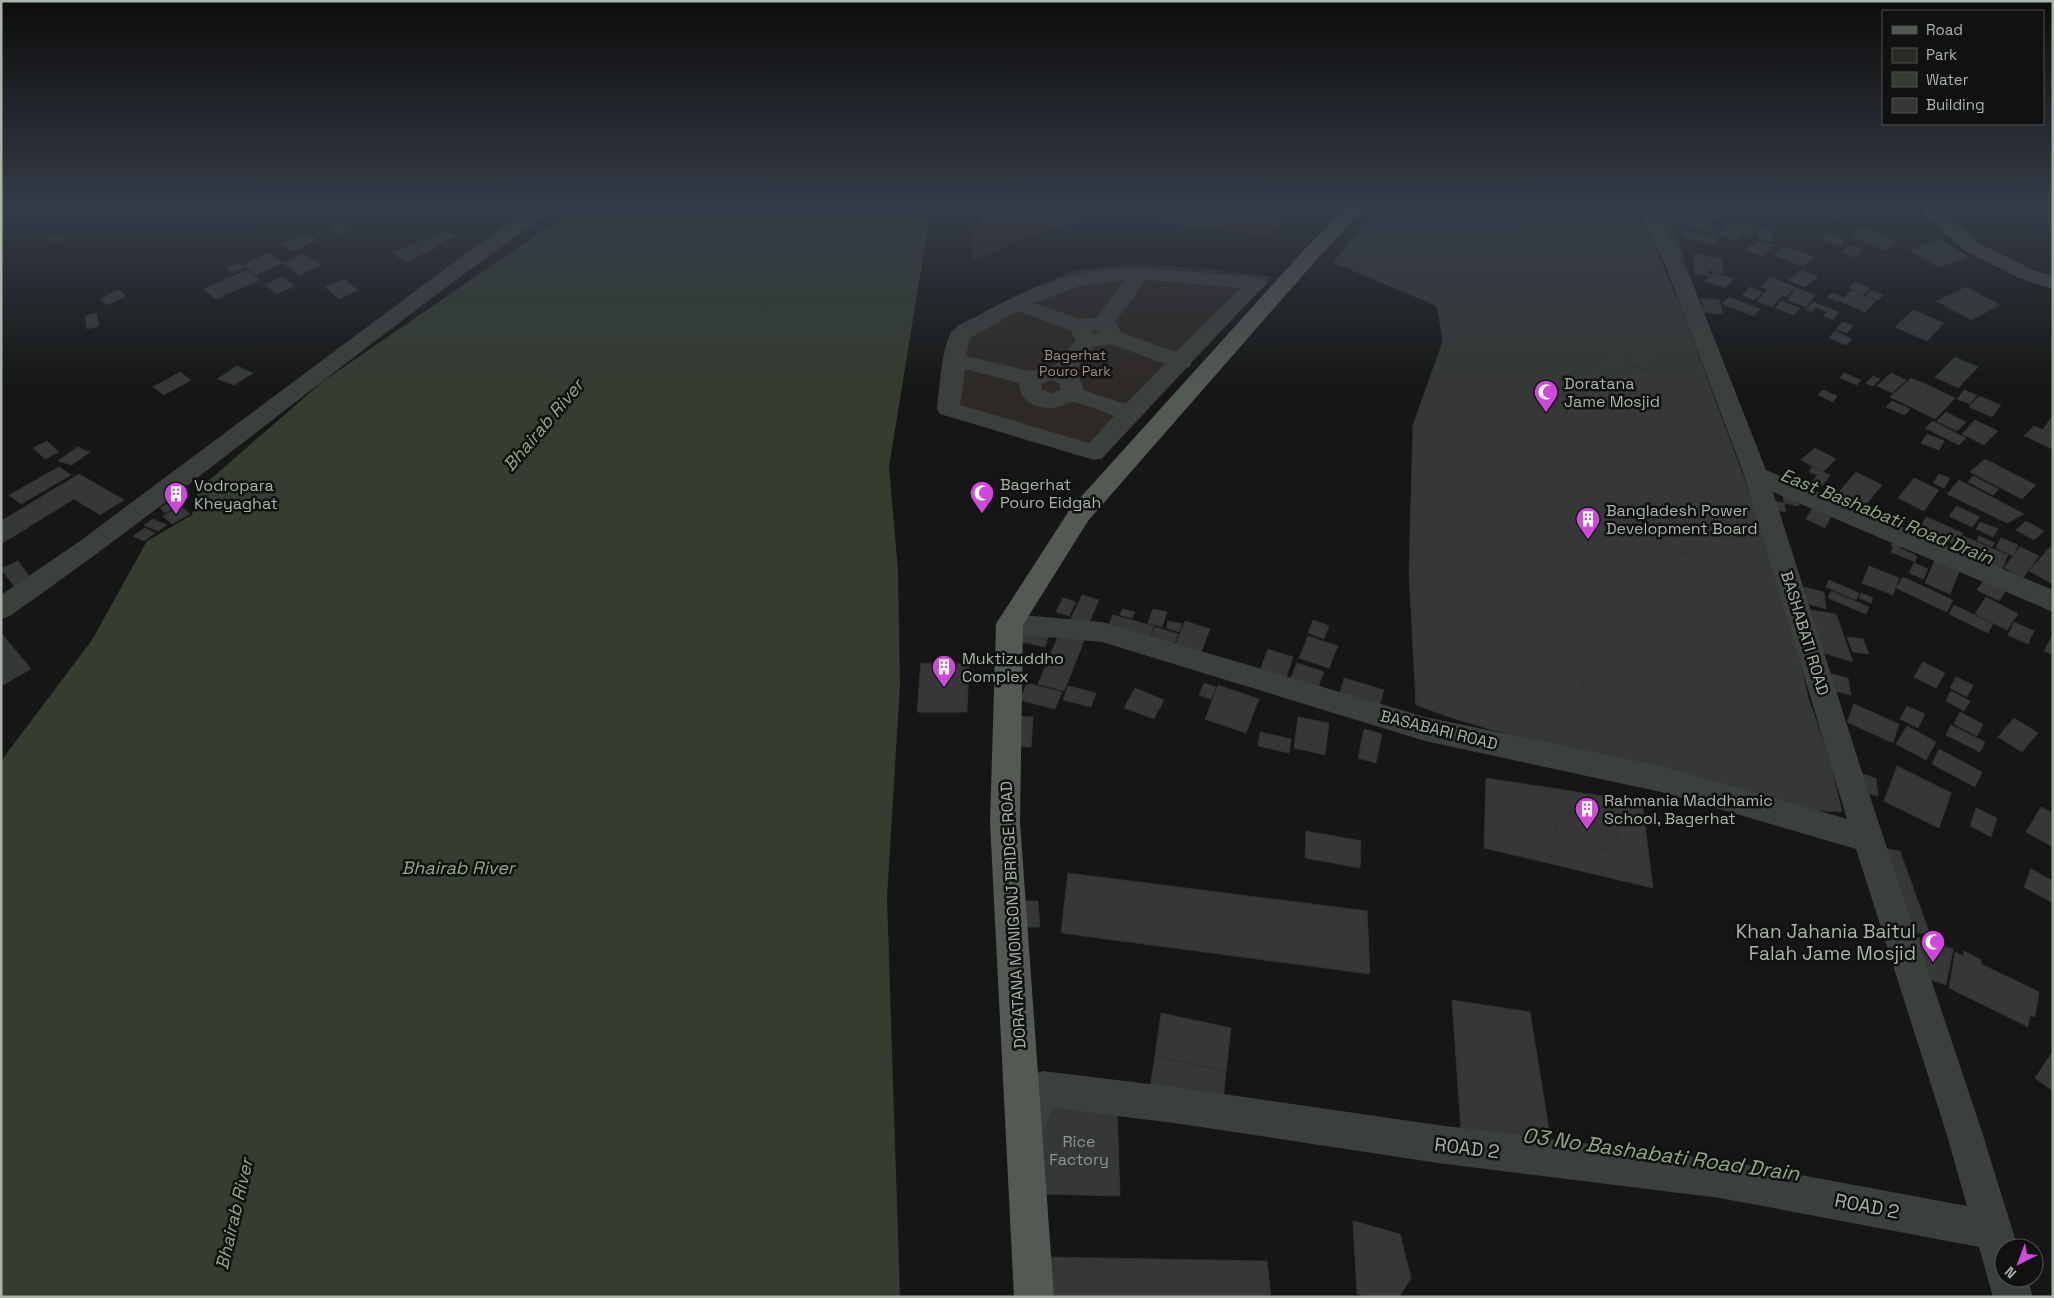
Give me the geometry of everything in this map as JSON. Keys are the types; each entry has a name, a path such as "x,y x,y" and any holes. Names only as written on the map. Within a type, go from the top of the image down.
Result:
{"main road":[{"path":"1010,624 1079,515 1297,270"},
{"name":"DORATANA MONIGONJ BRIDGE ROAD","path":"1010,624 1005,822 1034,1297"}],"street":[{"path":"1,609 89,548 455,270"},
{"name":"BASHABATI ROAD","path":"1677,270 1756,475 1853,791 1964,1132 1996,1238"},
{"path":"2017,270 2053,283"},
{"path":"1065,384 1096,331 1140,274"},
{"path":"1140,274 1257,283 1182,362 1129,413 1094,452 948,409 954,360 961,334 1018,304 1069,281 1099,275 1140,274"},
{"path":"1018,304 1182,362"},
{"path":"954,360 1038,389"},
{"path":"1018,429 1045,374 1129,413"},
{"path":"1756,475 2053,602"},
{"name":"BASABARI ROAD","path":"1010,624 1102,632 1425,729 1661,780 1869,839"},
{"name":"ROAD 2","path":"1024,1131 1042,1089 1174,1105 1438,1144 1720,1179 1994,1230"}],"green space":[{"name":"Bagerhat Pouro Park","path":"1214,270 1272,277 1101,460 942,412 960,326 1029,290 1071,271"}],"water":[{"name":"Bhairab River","path":"486,270 921,270 889,467 898,570 900,685 887,897 900,1297 1,1297 1,761 92,640 147,541 192,515 198,490 322,382"}],"building":[{"path":"229,270 240,270 231,273"},
{"path":"247,270 259,280 216,299 204,289"},
{"path":"249,270 268,270 256,275"},
{"path":"292,270 310,270 299,275"},
{"name":"Bangladesh Power Development Board","path":"1351,270 1665,270 1681,308 1755,508 1795,637 1808,697 1830,761 1842,812 1793,809 1568,752 1452,718 1416,705 1409,572 1413,425 1443,341 1437,306"},
{"path":"1695,270 1708,270 1709,276 1696,274"},
{"path":"1708,270 1723,270 1724,273"},
{"path":"1802,270 1818,277 1804,287 1788,280"},
{"path":"1714,272 1733,279 1725,288 1705,281"},
{"path":"282,277 294,286 277,294 265,285"},
{"path":"1770,277 1795,287 1786,297 1761,287"},
{"path":"344,279 358,290 339,299 325,287"},
{"path":"1504,280 1524,284 1522,291 1502,287"},
{"path":"1855,282 1870,288 1864,294 1849,288"},
{"path":"1750,287 1762,292 1754,300 1742,295"},
{"path":"1966,287 2000,305 1971,320 1937,301"},
{"path":"1796,288 1815,295 1806,307 1787,300"},
{"path":"119,290 126,296 107,305 100,299"},
{"path":"1767,290 1782,296 1772,307 1757,301"},
{"path":"1852,290 1876,301 1865,312 1840,301"},
{"path":"1872,290 1883,295 1878,300 1866,295"},
{"path":"1832,293 1843,297 1838,302 1827,297"},
{"path":"1729,297 1760,309 1754,316 1722,304"},
{"path":"1701,298 1719,300 1723,314 1704,312"},
{"path":"1781,301 1800,308 1793,315 1775,308"},
{"path":"1813,302 1839,312 1833,320 1823,316 1827,312 1816,307 1812,312 1806,309"},
{"path":"1913,310 1944,323 1927,341 1895,327"},
{"path":"96,313 99,326 87,329 85,316"},
{"path":"1843,322 1853,326 1847,333 1836,329"},
{"path":"1835,331 1852,339 1846,345 1829,338"},
{"path":"1640,354 1654,360 1645,370 1631,364"},
{"path":"1955,357 1978,367 1958,388 1935,377"},
{"path":"1613,358 1645,371 1648,367 1671,376 1654,398 1599,375"},
{"path":"237,366 253,373 234,385 217,379"},
{"path":"180,372 191,380 164,395 153,387"},
{"path":"1844,373 1861,380 1857,385 1840,378"},
{"path":"1891,373 1906,380 1892,393 1877,386"},
{"path":"1873,376 1880,379 1873,386 1866,383"},
{"path":"1911,378 1932,387 1911,407 1890,397"},
{"path":"1932,387 1955,398 1935,419 1911,407"},
{"path":"1823,390 1837,396 1833,402 1818,395"},
{"path":"1964,390 1977,395 1970,404 1957,399"},
{"path":"1979,396 2001,405 1992,417 1969,407"},
{"name":"Doratana Jame Mosjid","path":"1534,398 1568,410 1558,428 1524,415"},
{"path":"1892,401 1910,409 1905,415 1886,407"},
{"path":"1946,412 1966,422 1957,431 1937,421"},
{"path":"2053,416 2053,433 2043,429"},
{"path":"1975,420 1998,431 1984,445 1962,434"},
{"path":"1933,421 1966,438 1959,445 1925,428"},
{"path":"2034,426 2053,434 2053,449 2024,436"},
{"path":"1616,432 1677,457 1669,469 1647,460 1643,467 1603,450"},
{"path":"1927,434 1944,441 1939,450 1921,443"},
{"path":"47,441 59,452 45,459 33,448"},
{"path":"77,447 90,452 72,465 58,461"},
{"path":"1815,448 1836,459 1823,472 1801,460"},
{"path":"1985,459 2036,485 2022,499 1970,472"},
{"path":"59,467 71,475 21,504 9,495"},
{"path":"1812,467 1830,475 1822,486 1813,481 1817,475 1809,472"},
{"path":"1856,472 1882,485 1860,512 1833,499"},
{"path":"79,474 124,500 100,515 74,499 1,544 1,521"},
{"path":"1939,474 1950,478 1944,488 1933,483"},
{"path":"1973,476 1999,489 1993,495 1968,482"},
{"path":"1914,478 1939,490 1924,511 1898,498"},
{"path":"1959,480 2024,514 2007,523 1947,494"},
{"path":"181,490 189,497 181,502 173,494"},
{"path":"1783,494 1798,497 1799,506 1784,503"},
{"path":"174,500 180,505 165,513 160,508"},
{"path":"1770,500 1784,503 1786,512 1771,509"},
{"name":"Vodropara Kheyaghat","path":"181,506 190,514 172,524 163,516"},
{"path":"1957,506 1980,517 1972,527 1949,516"},
{"path":"1813,507 1832,515 1825,528 1806,519"},
{"path":"1926,517 1963,533 1956,545 1932,534 1929,540 1916,535"},
{"path":"153,519 167,525 158,531 144,525"},
{"path":"2026,521 2044,531 2034,540 2016,530"},
{"path":"1980,522 1998,529 1993,537 1976,529"},
{"path":"145,528 155,533 144,541 133,536"},
{"path":"1963,536 2008,555 2001,572 1955,552"},
{"path":"1979,536 1995,543 1992,547 1977,540"},
{"path":"1895,538 1904,542 1900,548 1917,556 1915,562 1891,552 1893,547 1891,546"},
{"path":"2001,538 2018,545 2013,556 1996,548"},
{"path":"2020,547 2039,556 2023,578 2004,568"},
{"path":"2050,547 2053,548 2053,584 2029,571"},
{"path":"1682,552 1760,589 1744,614 1665,576"},
{"path":"1935,560 1960,570 1950,594 1925,583"},
{"path":"18,561 30,577 14,586 1,569"},
{"path":"1914,563 1928,569 1923,579 1909,573"},
{"path":"1869,566 1899,578 1893,595 1862,583"},
{"path":"1903,577 1953,600 1947,612 1896,588"},
{"path":"1985,578 2007,589 1999,601 1977,590"},
{"path":"1829,580 1859,593 1856,600 1826,587"},
{"path":"1804,587 1824,592 1826,609 1805,603"},
{"path":"1831,591 1869,607 1866,614 1828,598"},
{"path":"1861,593 1873,598 1871,603 1859,598"},
{"path":"1082,595 1099,600 1088,625 1070,620"},
{"path":"1986,597 2018,614 2007,630 1975,614"},
{"path":"1063,598 1076,602 1069,616 1056,612"},
{"path":"1954,605 1993,624 1988,633 1949,614"},
{"path":"1122,609 1135,612 1132,618 1120,615"},
{"path":"1153,609 1167,612 1162,627 1148,623"},
{"path":"1805,609 1836,614 1853,662 1818,651"},
{"path":"1113,615 1154,626 1149,638 1108,626"},
{"path":"1313,620 1329,626 1324,639 1308,633"},
{"path":"1168,621 1182,624 1179,632 1166,628"},
{"path":"1185,621 1210,629 1201,653 1175,646"},
{"path":"2014,622 2034,631 2028,644 2008,635"},
{"path":"1015,627 1049,634 1045,647 1011,640"},
{"path":"1155,627 1178,634 1174,645 1150,638"},
{"path":"1059,634 1084,641 1071,674 1045,667"},
{"path":"2053,634 2053,655 2044,651"},
{"path":"3,635 31,669 1,686 1,636"},
{"path":"1308,636 1338,646 1329,668 1299,658"},
{"path":"1847,637 1863,639 1869,654 1853,652"},
{"path":"1268,649 1293,657 1284,684 1258,675"},
{"path":"1689,650 1793,705 1784,719 1680,663"},
{"path":"1923,662 1945,673 1936,688 1914,677"},
{"name":"Muktizuddho Complex","path":"921,663 969,664 967,712 917,712"},
{"path":"1297,663 1324,672 1315,695 1288,685"},
{"path":"1045,667 1071,674 1064,691 1038,684"},
{"path":"1596,667 1651,698 1636,717 1581,685"},
{"path":"1828,673 1848,678 1851,695 1830,690"},
{"path":"1956,677 1973,685 1967,697 1950,688"},
{"path":"1344,678 1384,690 1378,712 1338,700"},
{"path":"1027,683 1062,692 1055,709 1020,700"},
{"path":"1204,683 1216,687 1211,699 1199,695"},
{"path":"1218,685 1259,699 1246,733 1205,719"},
{"path":"1068,686 1096,693 1091,707 1063,700"},
{"path":"1135,688 1164,700 1154,719 1124,708"},
{"path":"1951,691 1970,701 1964,711 1946,701"},
{"path":"1854,704 1899,724 1893,743 1847,722"},
{"path":"1907,706 1925,714 1918,728 1900,719"},
{"path":"1960,712 1983,724 1977,736 1954,724"},
{"path":"1013,716 1033,717 1031,747 1010,746"},
{"path":"1298,717 1329,723 1325,755 1294,748"},
{"path":"2014,718 2038,733 2022,752 1998,737"},
{"path":"1951,725 1985,742 1980,752 1946,735"},
{"path":"1907,726 1936,742 1926,760 1896,744"},
{"path":"1364,729 1382,734 1376,763 1358,758"},
{"path":"1260,732 1291,739 1289,753 1258,746"},
{"path":"1734,739 1785,768 1773,789 1721,760"},
{"path":"1939,749 1982,772 1975,787 1932,764"},
{"path":"1897,766 1951,793 1939,828 1884,801"},
{"path":"1857,773 1876,778 1878,796 1859,791"},
{"path":"1486,778 1642,802 1653,888 1484,848"},
{"path":"2041,807 2053,813 2053,847 2026,832"},
{"path":"1976,808 1997,818 1991,837 1970,826"},
{"name":"Rahmania Maddhamic School, Bagerhat","path":"1552,810 1616,820 1619,853 1558,839"},
{"path":"1306,831 1361,841 1360,868 1305,858"},
{"path":"1877,847 1900,851 1930,935 1905,931"},
{"path":"2031,869 2053,881 2053,903 2024,887"},
{"path":"1068,873 1367,911 1370,974 1061,933"},
{"path":"1016,901 1038,901 1040,927 1017,927"},
{"name":"Khan Jahania Baitul Falah Jame Mosjid","path":"1904,933 1953,949 1946,985 1920,976"},
{"path":"1964,951 1981,960 1981,964 2039,992 2035,1017 2030,1015 2028,1027 1949,988 1955,952 1963,956"},
{"path":"1452,1000 1530,1012 1551,1142 1461,1130"},
{"path":"1161,1013 1231,1028 1226,1071 1155,1056"},
{"path":"2053,1051 2053,1091 2035,1078"},
{"path":"1155,1056 1226,1071 1222,1111 1149,1095"},
{"path":"1039,1105 1117,1107 1120,1196 1038,1194"},
{"path":"1353,1221 1400,1234 1411,1278 1399,1297 1365,1297 1357,1294"},
{"path":"1045,1257 1267,1261 1271,1297 1045,1297"}],"place":[{"name":"Doratana Jame Mosjid","path":"1546,413"},
{"name":"Bagerhat Pouro Eidgah","path":"982,514"},
{"name":"Vodropara Kheyaghat","path":"176,515"},
{"name":"Bangladesh Power Development Board","path":"1588,540"},
{"name":"Muktizuddho Complex","path":"944,688"},
{"name":"Rahmania Maddhamic School, Bagerhat","path":"1587,830"},
{"name":"Khan Jahania Baitul Falah Jame Mosjid","path":"1933,963"}],"water label":[{"name":"East Bashabati Road Drain","path":"1887,516"},
{"name":"03 No Bashabati Road Drain","path":"1661,1154"}]}
